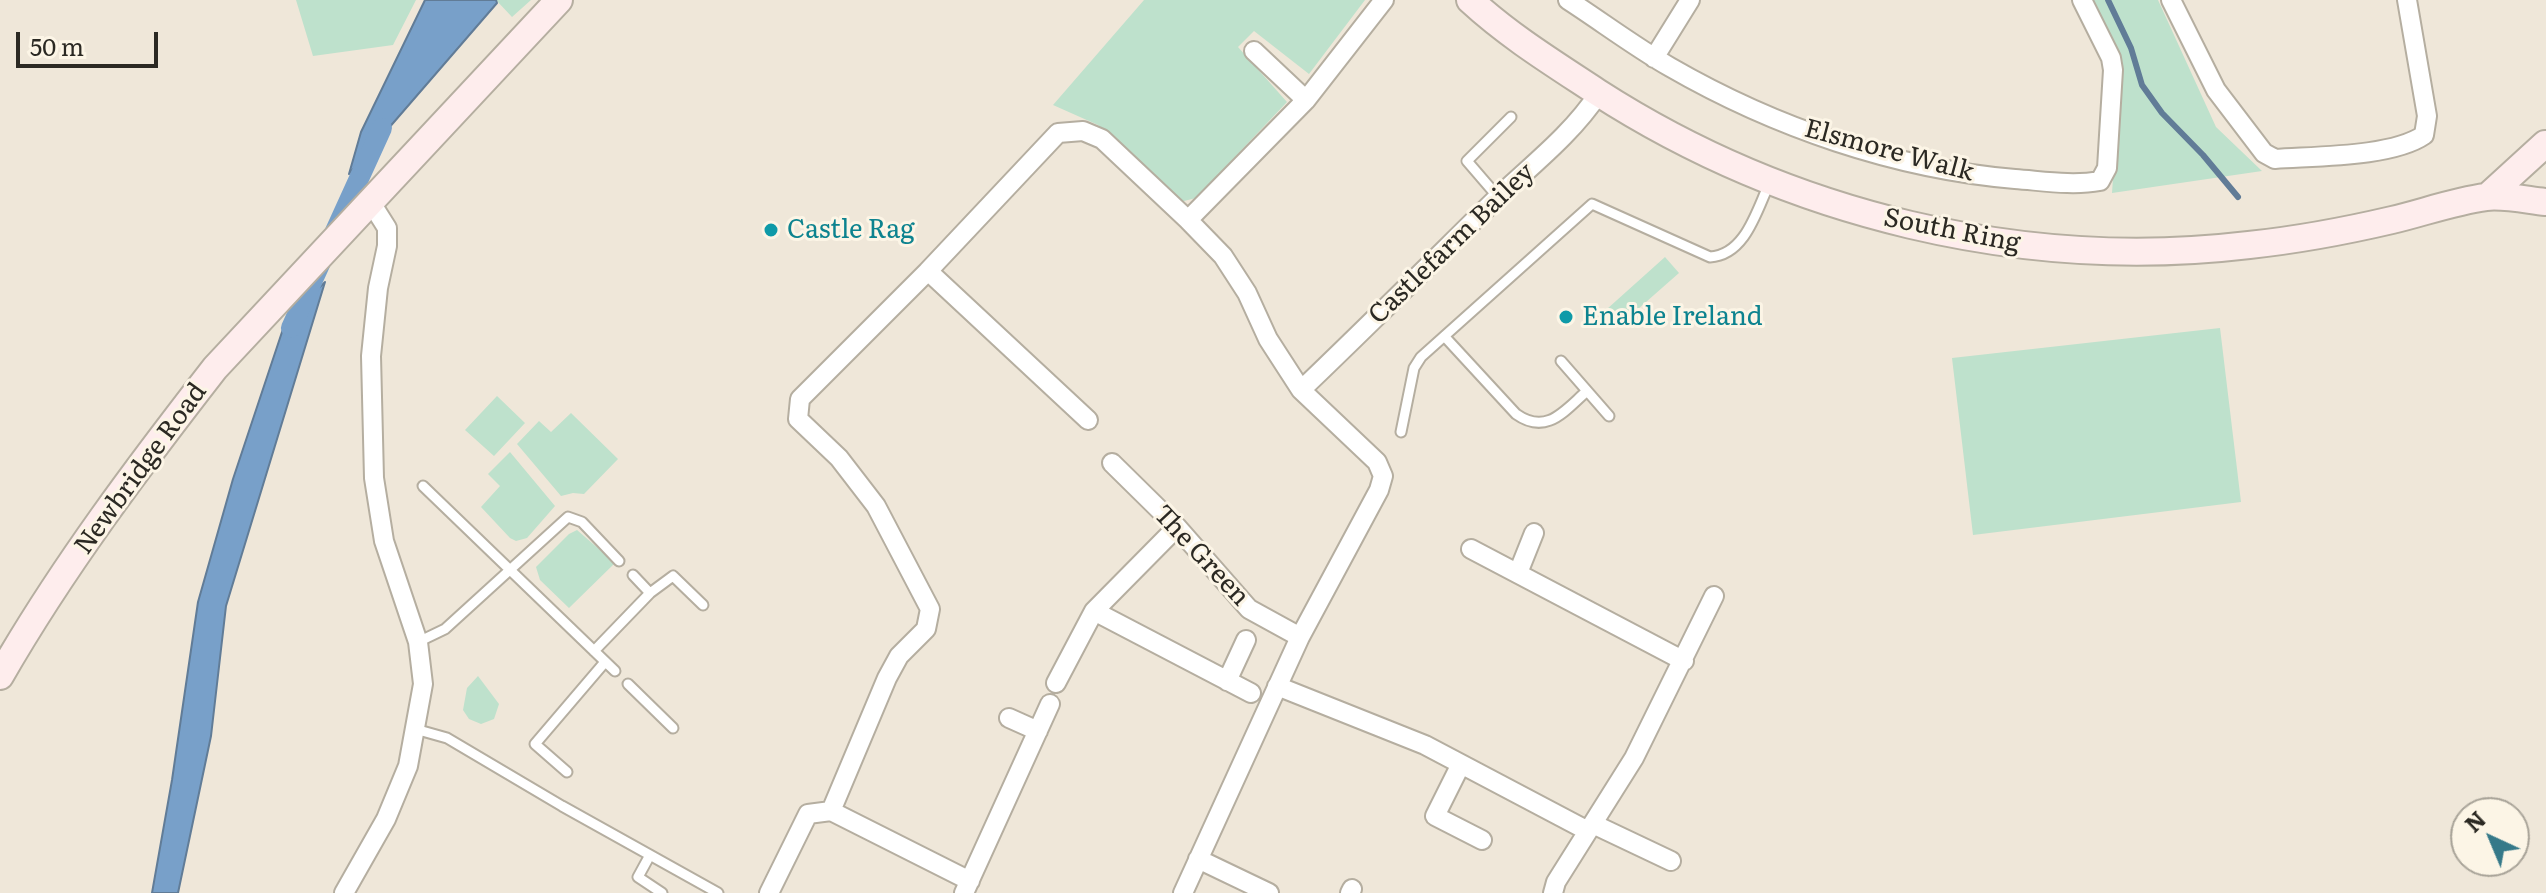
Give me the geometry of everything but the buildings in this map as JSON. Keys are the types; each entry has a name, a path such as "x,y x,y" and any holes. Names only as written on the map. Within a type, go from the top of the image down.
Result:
{"main road":[{"path":"365,207 559,0"},
{"name":"South Ring","path":"1470,0 1553,64 1615,105 1770,182 1867,215 2012,244 2112,252 2248,245 2376,224 2487,197 2546,202"},
{"name":"South Ring","path":"2487,197 2545,142"},
{"name":"South Ring","path":"2545,142 2543,163 2546,174"},
{"name":"Newbridge Road","path":"0,676 36,612 165,432 215,368 365,207"}],"street":[{"path":"1188,220 1306,100 1384,0"},
{"name":"Elsmore Walk","path":"1568,0 1654,58 1724,96 1793,127 1900,160 1978,176 2082,184 2100,181 2107,168 2113,70 2111,58 2082,0"},
{"path":"1654,58 1690,0"},
{"path":"2171,0 2216,90 2264,153 2275,159 2411,144 2424,135 2427,116 2407,0"},
{"path":"1254,51 1306,100"},
{"name":"Castlefarm Bailey","path":"1301,390 1498,197 1565,136 1599,93"},
{"path":"831,811 887,678 899,656 926,629 930,609 876,506 839,458 798,419 800,399 928,271 1058,133 1083,131 1102,139 1223,256 1247,293 1268,339 1301,390 1377,462 1383,476 1379,490 1300,637 1183,893"},
{"path":"344,893 386,819 408,766 423,684 418,642 384,541 374,478 371,356 387,228 365,207"},
{"path":"928,271 1088,420"},
{"name":"The Green","path":"1112,463 1177,527 1249,609 1300,637"},
{"path":"1056,683 1094,611 1177,527"},
{"path":"1518,573 1534,533"},
{"path":"1471,549 1684,661"},
{"path":"1553,893 1556,882 1634,758 1714,596"},
{"path":"1094,611 1251,693"},
{"path":"1227,681 1246,640"},
{"path":"1277,686 1425,745 1590,827 1671,861"},
{"path":"769,893 808,814 831,811 967,887 1050,704"},
{"path":"1009,718 1038,731"},
{"path":"1461,764 1435,816 1482,840"},
{"path":"1198,859 1269,893"}],"lane":[{"path":"1498,197 1467,161 1511,117"},
{"path":"1401,432 1414,368 1421,357 1592,204 1710,257 1722,256 1740,243 1770,182"},
{"path":"1445,337 1526,421 1543,422 1557,418 1587,391"},
{"path":"1561,361 1609,416"},
{"path":"423,486 615,671"},
{"path":"418,642 445,629 568,517 582,522 619,561"},
{"path":"633,575 650,593"},
{"path":"594,651 650,593 673,576 703,605"},
{"path":"567,772 535,744 605,662"},
{"path":"628,684 673,728"},
{"path":"415,729 447,738 718,893"},
{"path":"650,855 638,877 662,893"}],"green space":[{"path":"296,0 416,0 393,45 313,56"},
{"path":"496,0 531,0 512,17"},
{"path":"1144,0 1365,0 1309,74 1254,31 1238,47 1287,102 1196,198 1180,202 1098,125 1053,105"},
{"path":"2090,0 2158,0 2216,127 2262,171 2112,193 2119,86"},
{"path":"1665,257 1679,273 1621,324 1607,309"},
{"path":"2220,328 2241,502 1973,535 1952,358"},
{"path":"497,396 525,423 494,456 465,430"},
{"path":"571,413 618,459 584,494 561,496 517,444 539,421 551,432"},
{"path":"510,452 555,506 527,538 516,541 481,507 500,486 488,474"},
{"path":"577,530 615,563 569,608 540,580 536,567"},
{"path":"478,676 499,704 494,719 481,724 469,719 463,710 467,688"}],"water":[{"path":"425,0 496,0 497,3 349,174 361,132"},
{"path":"325,282 226,606 211,736 178,893 152,893 198,602 233,479 286,320"}],"waterway":[{"path":"2108,0 2131,48 2142,85 2162,113 2238,197"},
{"path":"291,328 382,128"}],"place":[{"name":"Castle Rag","path":"771,230"},
{"name":"Enable Ireland","path":"1566,317"}]}
